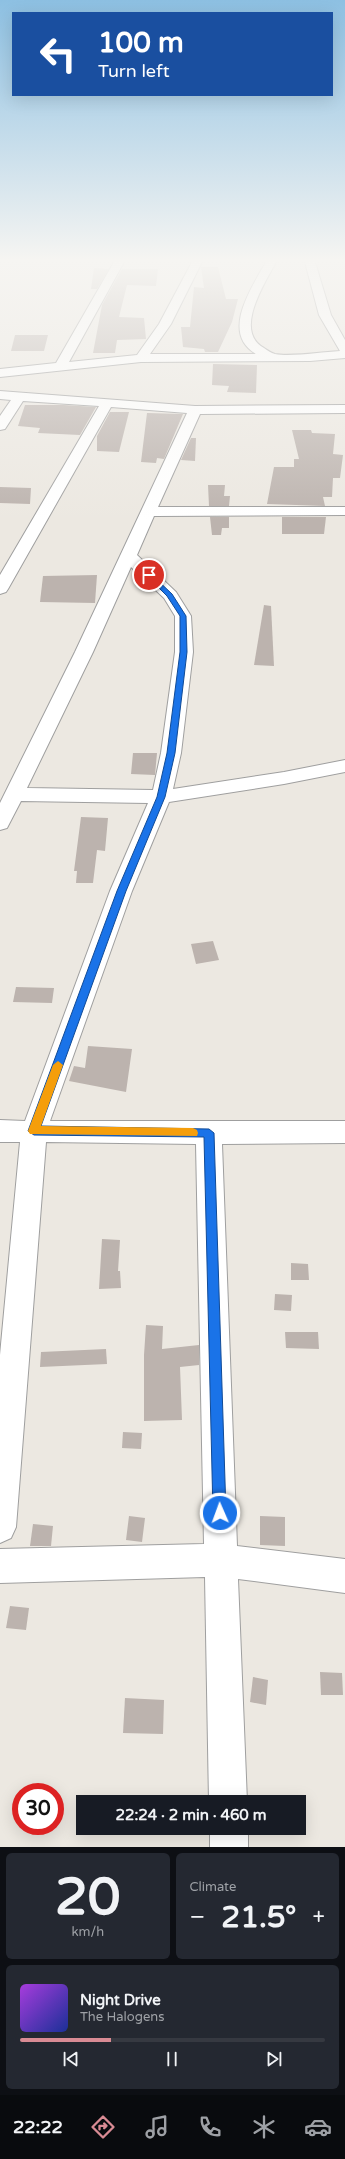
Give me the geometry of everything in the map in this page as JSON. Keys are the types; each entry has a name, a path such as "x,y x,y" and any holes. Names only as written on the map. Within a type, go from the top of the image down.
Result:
{"street":[{"path":"61,366 71,348"},
{"path":"141,358 149,348"},
{"path":"257,348 271,357"},
{"path":"0,373 141,358 271,357 345,354"},
{"path":"0,395 195,410 345,409"},
{"path":"0,426 20,396"},
{"path":"0,589 107,403"},
{"path":"2,816 84,652 195,410"},
{"path":"148,512 345,511"},
{"path":"0,1527 34,1131 121,891 161,797 171,753 184,652 183,616 170,595 128,555"},
{"path":"14,794 161,797 284,778 345,766"},
{"path":"0,1131 209,1133 345,1132"},
{"path":"209,1133 228,1795"},
{"path":"0,1566 221,1560 345,1576"},
{"path":"229,1835 229,1847"}],"building":[{"path":"12,348 45,348 44,351 11,351"},
{"path":"94,348 116,348 115,353 93,353"},
{"path":"196,348 220,348 218,352 205,352 204,349"},
{"path":"213,364 257,365 256,393 227,392 229,386 212,385"},
{"path":"25,405 96,407 80,435 38,433 40,428 18,426"},
{"path":"110,412 129,412 119,452 97,451 97,436"},
{"path":"147,413 183,414 164,459 157,458 156,463 141,462"},
{"path":"292,430 311,430 312,433 335,434 333,454 343,455 340,478 333,478 332,497 323,497 325,506 267,504 274,467 294,467 294,459 299,459"},
{"path":"191,438 196,438 195,461 181,460"},
{"path":"208,485 225,485 224,496 230,496 229,506 209,506"},
{"path":"0,487 31,488 30,504 0,503"},
{"path":"210,517 229,517 229,528 222,528 221,535 212,535"},
{"path":"282,517 326,517 324,534 282,534"},
{"path":"97,575 95,603 40,602 43,576"},
{"path":"264,605 271,606 274,666 254,665"},
{"path":"133,753 157,753 155,775 131,774"},
{"path":"81,817 108,818 105,851 97,850 93,883 76,883 77,871 74,871"},
{"path":"213,941 219,960 196,964 191,944"},
{"path":"16,987 54,988 52,1003 13,1002"},
{"path":"88,1046 132,1049 126,1092 69,1081 74,1066 85,1068"},
{"path":"102,1239 120,1240 118,1271 120,1271 121,1288 99,1289"},
{"path":"291,1263 308,1264 309,1280 291,1280"},
{"path":"275,1294 292,1295 291,1311 274,1310"},
{"path":"146,1325 163,1326 162,1349 199,1345 199,1365 180,1367 182,1420 144,1421 144,1355"},
{"path":"285,1332 318,1332 319,1349 286,1348"},
{"path":"106,1349 107,1364 40,1367 41,1352"},
{"path":"123,1432 142,1433 141,1449 122,1448"},
{"path":"129,1516 145,1518 142,1542 126,1540"},
{"path":"260,1516 285,1517 285,1546 260,1545"},
{"path":"33,1524 53,1526 51,1546 30,1546"},
{"path":"10,1606 29,1608 26,1630 6,1628"},
{"path":"320,1672 342,1673 343,1695 321,1695"},
{"path":"253,1677 268,1680 266,1705 250,1702"},
{"path":"125,1698 164,1700 163,1734 123,1733"}],"slow traffic":[{"path":"58,1065 34,1131 193,1133"}],"route":[{"path":"149,575 170,595 183,616 184,652 171,753 161,797 121,891 34,1131 209,1133 220,1513"}]}
